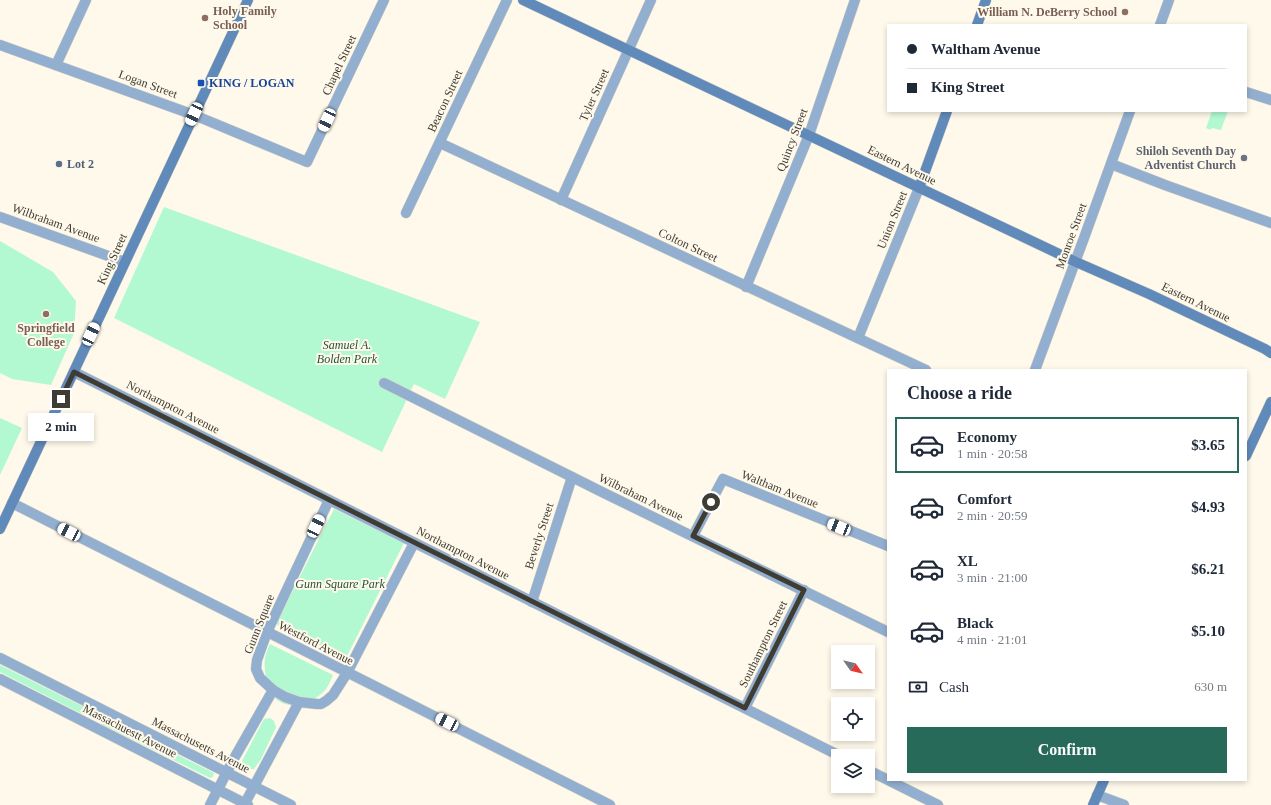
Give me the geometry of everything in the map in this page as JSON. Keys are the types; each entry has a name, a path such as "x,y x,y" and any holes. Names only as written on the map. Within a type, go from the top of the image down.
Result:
{"street":[{"path":"56,65 86,0"},
{"name":"King Street","path":"0,529 248,0"},
{"name":"Chapel Street","path":"307,162 384,0"},
{"name":"Beacon Street","path":"406,213 507,0"},
{"name":"Eastern Avenue","path":"523,0 1076,262 1172,304 1271,353"},
{"name":"Tyler Street","path":"561,200 651,0"},
{"name":"Quincy Street","path":"746,287 809,136 855,0"},
{"path":"977,24 986,0"},
{"path":"1160,24 1169,0"},
{"name":"Logan Street","path":"0,45 194,114 307,162"},
{"path":"1247,92 1271,100"},
{"name":"Union Street","path":"858,338 919,188 947,112"},
{"name":"Monroe Street","path":"1036,369 1130,112"},
{"name":"Colton Street","path":"440,143 924,369"},
{"path":"1111,164 1271,223"},
{"name":"Wilbraham Avenue","path":"0,217 125,262"},
{"name":"Northampton Avenue","path":"74,372 831,751"},
{"name":"Wilbraham Avenue","path":"384,383 887,632"},
{"path":"1247,454 1271,402"},
{"name":"Beverly Street","path":"532,602 572,477"},
{"name":"Waltham Avenue","path":"693,536 723,479 887,546"},
{"name":"Gunn Square","path":"329,500 267,632 258,655 256,670 260,678 273,690 285,697 299,702 321,704 339,688 414,543"},
{"name":"Westford Avenue","path":"12,503 610,805"},
{"name":"Southampton Street","path":"745,708 804,590"},
{"name":"Massachusetts Avenue","path":"0,658 291,805"},
{"name":"Massachuestt Avenue","path":"0,679 246,805"},
{"path":"210,805 226,772 273,690"},
{"path":"246,805 254,786 299,702"},
{"path":"90,725 99,708"},
{"path":"875,774 887,780"},
{"path":"890,781 938,805"},
{"path":"1104,781 1095,800 1124,805"}],"green space":[{"path":"1212,112 1228,112 1221,130 1212,128 1211,130 1206,128"},
{"name":"Samuel A. Bolden Park","path":"164,207 480,322 445,399 414,384 382,452 114,318"},
{"path":"0,241 53,272 76,301 74,333 51,385 12,379 0,373"},
{"path":"0,418 22,428 0,475"},
{"name":"Gunn Square Park","path":"334,509 404,543 346,658 276,624"},
{"path":"270,644 333,675 326,689 316,698 302,704 289,705 276,699 268,686 265,668 265,658"},
{"path":"0,665 86,708 85,712 82,714 0,672"},
{"path":"270,718 274,721 276,727 261,759 254,769 247,769 243,766 242,761 264,719"},
{"path":"106,719 214,773 213,777 210,778 103,725 103,721"}],"place":[{"name":"William N. DeBerry School","path":"1125,12"},
{"name":"Holy Family School","path":"205,18"},
{"name":"KING / LOGAN","path":"201,83"},
{"name":"Shiloh Seventh Day Adventist Church","path":"1244,158"},
{"name":"Lot 2","path":"59,164"},
{"name":"Springfield College","path":"46,314"}],"route":[{"path":"61,399 74,372 745,708 804,590 693,536 711,502"}]}
